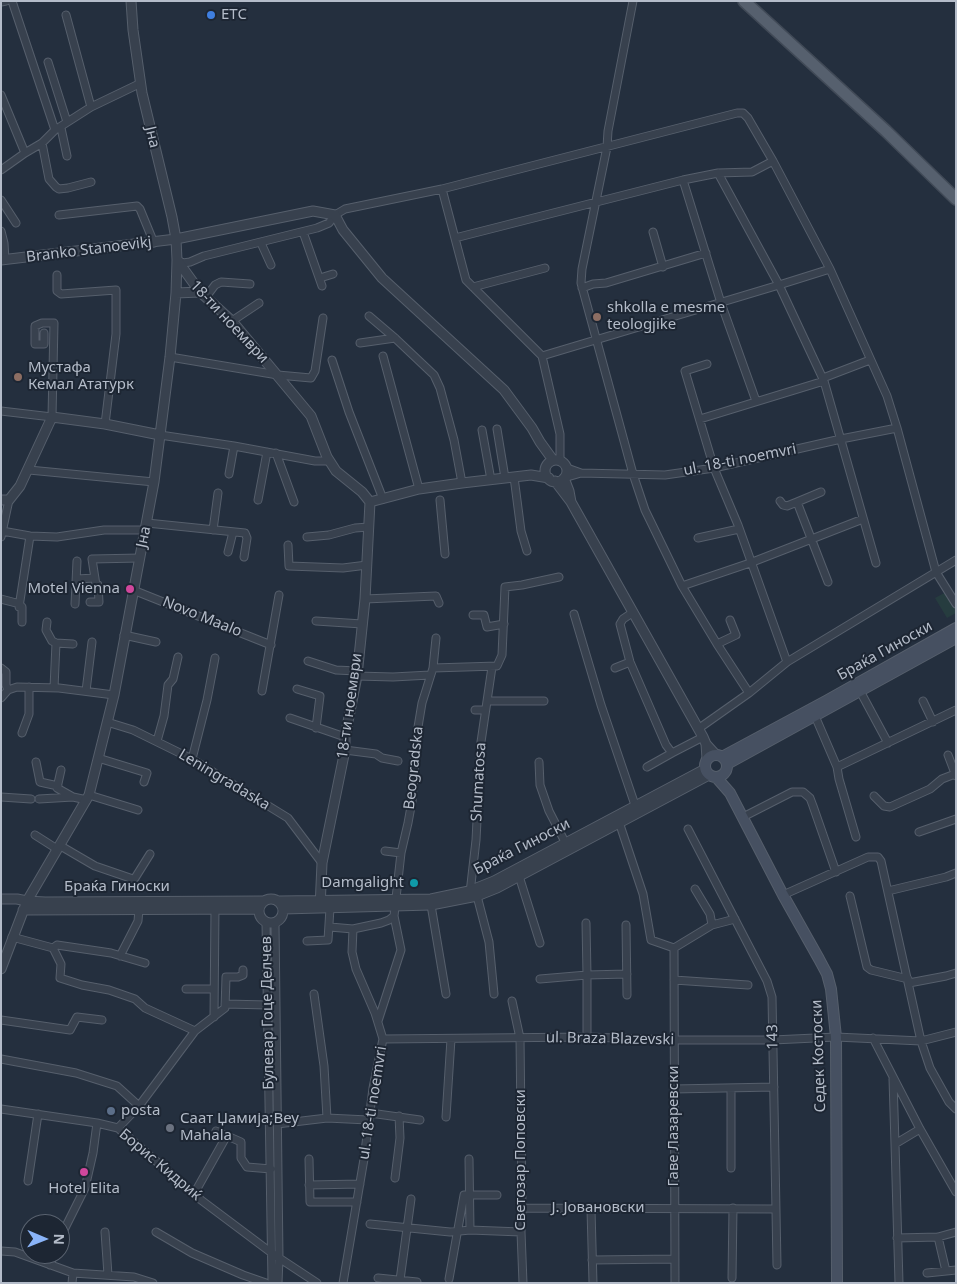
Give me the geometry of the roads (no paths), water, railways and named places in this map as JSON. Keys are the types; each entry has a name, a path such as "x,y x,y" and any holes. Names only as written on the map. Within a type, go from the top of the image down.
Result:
{"main road":[{"path":"744,1 886,131 956,199"},
{"name":"Браќа Гиноски","path":"716,766 826,701 956,628"},
{"name":"Браќа Гиноски","path":"716,766 815,716 956,638"},
{"name":"Седек Костоски","path":"716,766 783,895 827,974 834,1006 836,1038 837,1283"}],"street":[{"path":"1,2 6,1"},
{"path":"12,1 67,156"},
{"name":"Јна","path":"1,969 26,901 88,798 114,695 154,482 170,357 177,260 176,239 141,83 132,1"},
{"path":"633,1 580,284 597,339 633,474 645,510 682,586 716,644 749,693"},
{"path":"66,14 92,107"},
{"path":"48,62 67,122"},
{"path":"1,170 42,143 67,122 92,107 141,83"},
{"path":"1,95 25,153"},
{"path":"177,260 183,263 190,262 204,256 303,232 329,223 335,215 345,209 442,189 737,113 743,114 748,118 773,161 830,269 890,403 936,572 956,604"},
{"path":"42,143 49,179 56,188 68,188 91,182"},
{"path":"455,238 683,180 718,173 752,172 773,161"},
{"path":"718,173 779,285 823,380 876,563"},
{"path":"683,180 721,303 756,401"},
{"path":"442,189 466,280 542,356 560,434 552,463 552,480 571,502 698,729 716,766"},
{"path":"1,200 16,223"},
{"path":"59,215 137,206 140,208 154,242"},
{"name":"Branko Stanoevikj","path":"3,260 176,239 313,212 335,215"},
{"path":"335,215 343,230 382,278 504,390 532,428 552,463"},
{"path":"1,231 4,243 3,260"},
{"path":"303,232 321,282 333,274"},
{"path":"653,232 663,267"},
{"path":"261,243 272,266"},
{"path":"582,288 663,267 706,253"},
{"name":"18-ти ноември","path":"177,260 203,295 232,321 311,416 336,471 362,492 370,502 365,599 357,673 345,737 345,750 322,863 321,904"},
{"path":"473,287 545,268"},
{"path":"542,356 830,269"},
{"path":"57,275 57,291 61,294 116,290 116,334 105,424"},
{"path":"176,293 203,295 221,282 250,284"},
{"path":"232,321 259,303"},
{"path":"369,316 396,338 434,375 440,388 454,440 462,483"},
{"path":"170,357 307,378 313,376 323,318"},
{"path":"44,333 44,344 35,344 35,326 42,323 54,323 52,417 20,486 5,500 2,534 57,537 146,526 245,533 244,557"},
{"path":"360,343 396,338"},
{"path":"382,356 419,489"},
{"path":"332,360 349,412 383,499"},
{"path":"700,419 823,380 870,360"},
{"path":"707,364 686,371 714,468 739,529 787,662"},
{"path":"1,411 105,424 315,461 330,461"},
{"name":"ul. 18-ti noemvri","path":"564,478 581,474 665,475 714,468 898,428"},
{"path":"497,429 527,551"},
{"path":"482,430 491,480"},
{"path":"229,474 234,446"},
{"path":"258,500 267,452"},
{"path":"276,454 294,502"},
{"path":"531,476 552,463 563,462 567,468 564,478 570,491 571,502"},
{"name":"ul. 18-ti noemvri","path":"567,468 581,474"},
{"path":"29,470 154,482"},
{"path":"370,502 419,489 438,488 462,483 531,476 552,480 564,478"},
{"path":"780,501 787,506 821,492"},
{"path":"213,530 218,493"},
{"path":"440,500 446,554"},
{"path":"797,502 828,582"},
{"path":"682,586 750,563 864,519"},
{"path":"307,537 329,535 355,528 369,528"},
{"path":"698,538 739,529"},
{"path":"228,552 233,532"},
{"path":"22,622 22,607 19,607 30,536"},
{"path":"288,545 289,566 343,568 367,565"},
{"path":"90,602 99,602 98,585 96,585 92,559 140,558"},
{"path":"698,729 749,693 787,662 956,560"},
{"path":"75,604 77,561"},
{"name":"Shumatosa","path":"473,895 481,742 492,667 497,666 502,655 505,587 559,577"},
{"path":"77,579 95,578"},
{"name":"Novo Maalo","path":"134,590 271,645"},
{"path":"262,692 279,595"},
{"path":"365,599 436,596 439,603"},
{"path":"1,599 20,604"},
{"path":"632,613 623,619 620,624 630,662 666,745 672,753"},
{"path":"574,614 601,705 635,805"},
{"path":"473,615 484,615 487,627 504,624"},
{"path":"716,644 736,635 730,620"},
{"path":"316,621 362,624"},
{"path":"47,622 48,635 52,641 73,644"},
{"path":"124,635 156,642"},
{"name":"Beogradska","path":"396,902 401,853 412,801 417,733 431,672 436,638"},
{"path":"86,691 92,642"},
{"path":"54,688 56,643"},
{"path":"157,741 164,716 168,685 173,679 178,657"},
{"path":"192,759 207,700 215,658"},
{"path":"308,661 336,670 393,677 471,666 492,667"},
{"path":"615,668 630,662"},
{"path":"1,668 6,672 8,690"},
{"path":"1,698 8,690 17,687 54,688 114,695"},
{"path":"22,733 28,714 29,687"},
{"path":"298,689 320,696 316,728"},
{"path":"860,691 888,743"},
{"path":"487,702 544,701"},
{"path":"923,701 933,722"},
{"path":"475,710 485,710"},
{"path":"837,767 956,710"},
{"path":"815,716 837,767 856,837"},
{"path":"290,718 345,737"},
{"name":"Leningradaska","path":"107,722 134,730 192,759 288,818 322,863"},
{"path":"647,767 672,753 704,741"},
{"path":"345,750 376,754 382,758 398,761"},
{"path":"874,796 884,806 890,807 930,789 942,779 955,775 948,755"},
{"path":"98,758 147,773 144,782"},
{"path":"36,762 40,782 58,786"},
{"path":"539,762 540,785 549,811 565,842"},
{"name":"Браќа Гиноски","path":"321,904 330,908 473,895 494,881 565,842 635,805 716,766"},
{"name":"Браќа Гиноски","path":"23,910 215,909 261,905 271,899 281,905 396,902 431,905 473,895 519,876 619,822 716,766"},
{"path":"61,770 57,788 73,797"},
{"path":"743,817 792,792 803,792 810,798 836,872"},
{"path":"1,797 31,799"},
{"path":"39,799 88,798 138,810"},
{"path":"919,832 956,819"},
{"path":"619,822 642,894 651,940 674,948 712,925 735,919"},
{"name":"143","path":"688,829 767,981 772,997 777,1265"},
{"path":"35,835 95,866 133,879 150,854"},
{"path":"385,851 401,853"},
{"path":"783,895 868,858 878,857 881,861 921,1041 930,1068 949,1102 956,1108"},
{"path":"888,891 956,873"},
{"path":"519,876 540,943"},
{"path":"695,889 710,914 712,925"},
{"path":"473,895 489,942 494,994"},
{"path":"850,896 864,961 871,970 908,981 956,973"},
{"name":"Браќа Гиноски","path":"1,899 261,905"},
{"path":"378,1022 400,950 394,916 396,902"},
{"path":"261,905 260,917 270,923 281,917 281,905"},
{"path":"431,905 446,994"},
{"path":"306,941 328,940 330,908"},
{"path":"120,956 138,920 139,909"},
{"path":"214,1017 215,909"},
{"path":"330,927 353,929 381,923 394,916"},
{"name":"Булевар Гоце Делчев","path":"270,923 268,1005 271,1169 278,1283"},
{"name":"Булевар Гоце Делчев","path":"270,923 277,1124 276,1256 272,1283"},
{"path":"586,923 587,1037"},
{"path":"626,925 627,995"},
{"name":"ul. 18-ti noemvri","path":"343,1283 383,1039 356,969 352,952 353,929"},
{"path":"12,937 54,948 57,945 120,956 144,963"},
{"path":"54,948 61,964 60,978 135,998 145,1008 196,1031"},
{"name":"Гаве Лазаревски","path":"674,948 675,1283"},
{"path":"118,1128 139,1106 196,1031 225,1008 226,977 243,975 243,970"},
{"path":"540,979 627,974"},
{"path":"674,980 748,985"},
{"path":"186,989 213,989"},
{"path":"314,994 324,1066 327,1118"},
{"name":"Светозар Поповски","path":"512,1001 520,1038 523,1283"},
{"path":"225,1004 268,1005"},
{"path":"1,1020 70,1030 77,1017 102,1020"},
{"name":"ul. Braza Blazevski","path":"383,1039 587,1037 674,1040 773,1040 873,1038 921,1041 956,1032"},
{"path":"873,1038 920,1129 956,1192"},
{"path":"446,1117 451,1039"},
{"path":"1,1059 76,1073 117,1086 139,1106"},
{"path":"893,1076 898,1283"},
{"path":"674,1089 774,1087"},
{"path":"731,1088 731,1168"},
{"path":"894,1097 903,1096"},
{"name":"Борис Кидриќ","path":"1,1109 97,1123 118,1128 194,1194 276,1256 317,1283"},
{"path":"28,1181 38,1114"},
{"path":"277,1124 327,1118 369,1116 399,1116 420,1120"},
{"path":"395,1178 400,1138 399,1116"},
{"path":"70,1218 85,1188 93,1153 97,1123"},
{"path":"895,1144 920,1129"},
{"path":"216,1131 241,1142 241,1158 247,1167 271,1169"},
{"path":"194,1194 226,1137"},
{"path":"470,1159 470,1230"},
{"path":"308,1160 310,1202 357,1202"},
{"path":"309,1185 360,1184"},
{"path":"449,1279 464,1195 498,1195"},
{"path":"400,1280 411,1199"},
{"name":"Ј. Јовановски","path":"522,1208 675,1207 776,1209"},
{"path":"732,1278 733,1208"},
{"path":"591,1209 593,1283"},
{"path":"370,1224 456,1232 470,1230 521,1232"},
{"path":"105,1232 108,1276"},
{"path":"156,1232 192,1253 266,1283"},
{"path":"897,1238 938,1237 956,1232"},
{"path":"938,1237 946,1271"},
{"path":"1,1251 15,1252 73,1273 134,1277 153,1283"},
{"path":"592,1260 675,1259"},
{"path":"928,1273 956,1270"},
{"path":"72,1283 73,1273"},
{"path":"378,1278 417,1282"}],"place":[{"name":"ETC","path":"211,15"},
{"name":"shkolla e mesme teologjike","path":"597,317"},
{"name":"Мустафа Кемал Ататурк","path":"18,377"},
{"name":"Motel Vienna","path":"130,589"},
{"name":"Damgalight","path":"414,883"},
{"name":"posta","path":"111,1111"},
{"name":"Саат Џамија;Bey Mahala","path":"170,1128"},
{"name":"Hotel Elita","path":"84,1172"}]}
